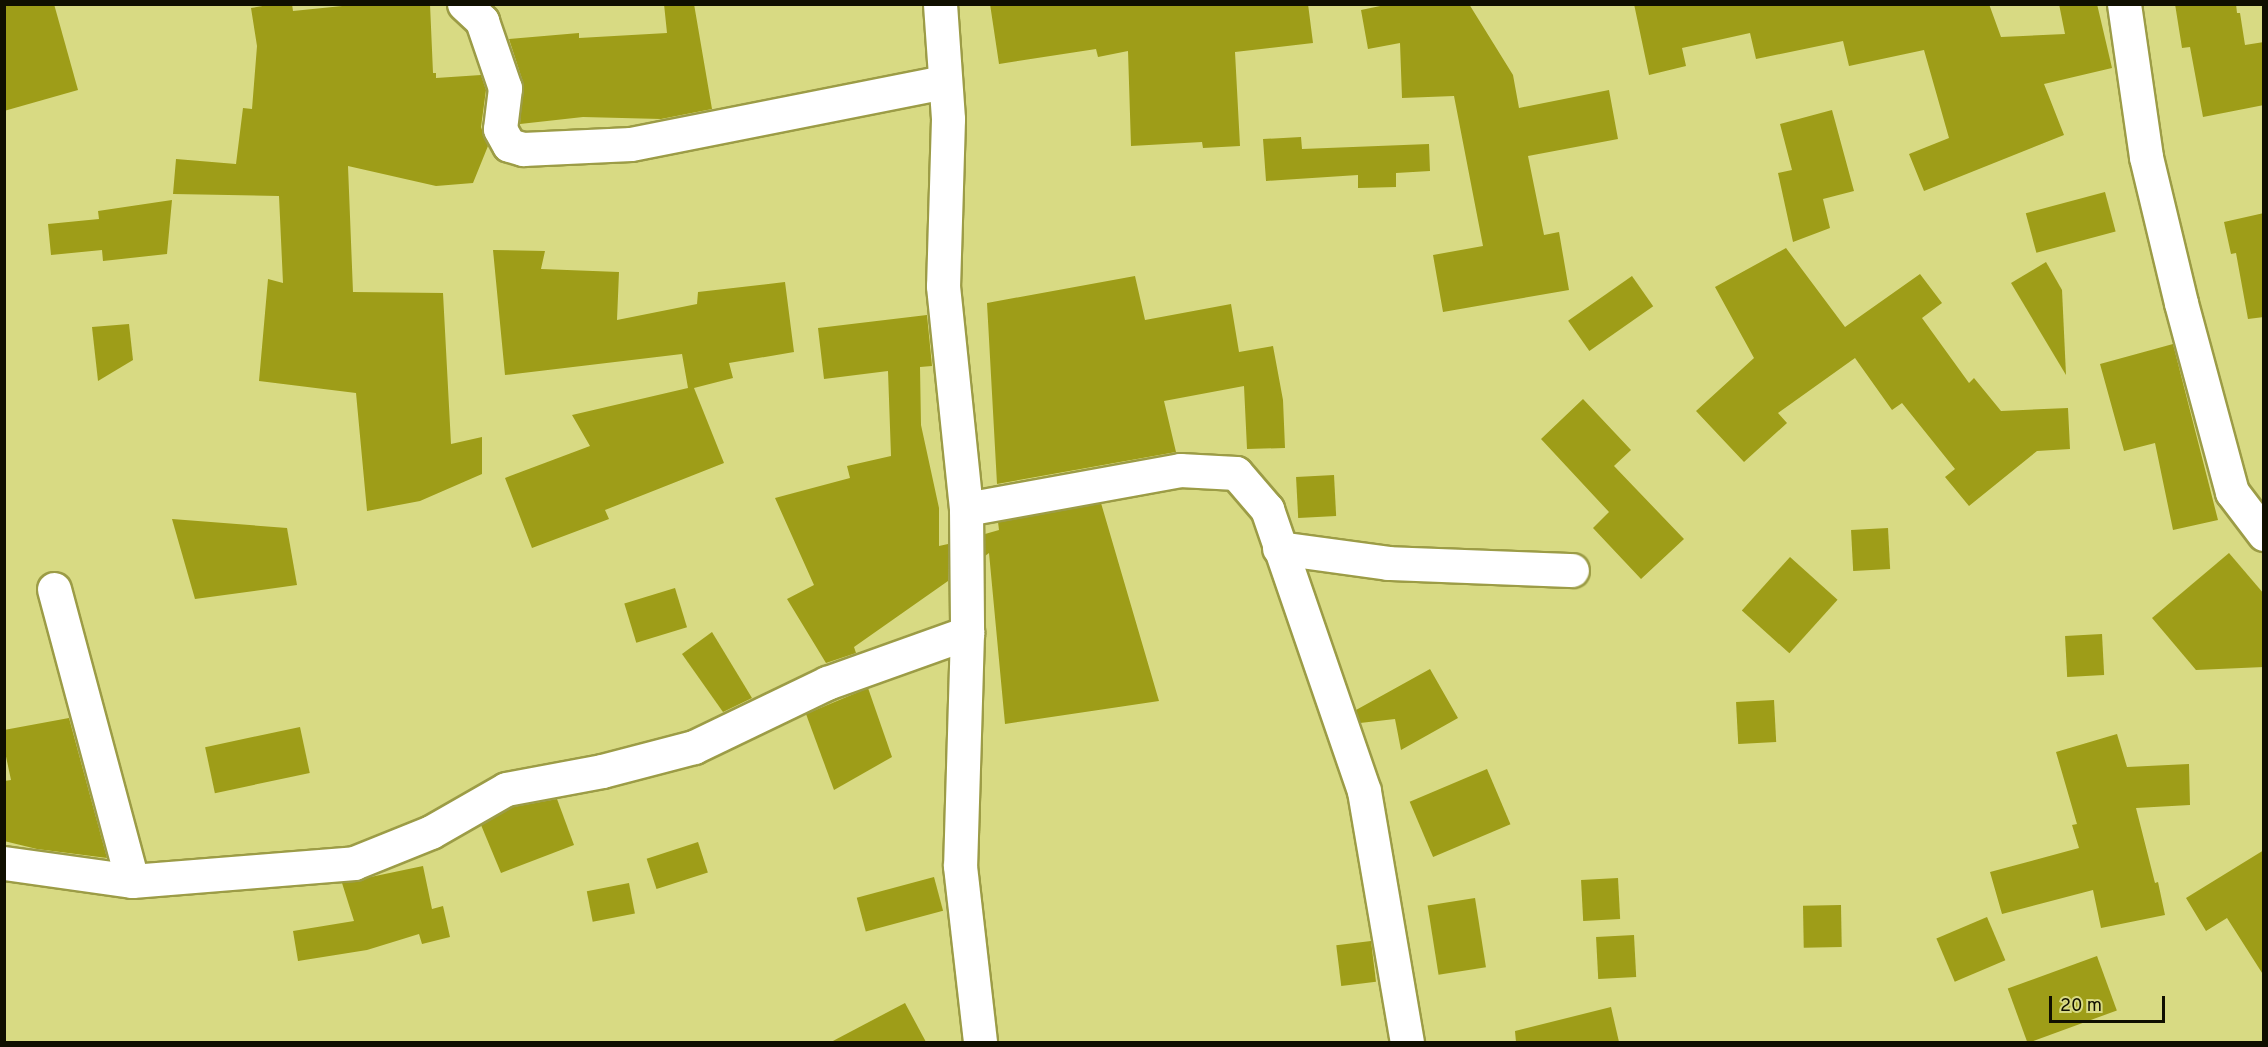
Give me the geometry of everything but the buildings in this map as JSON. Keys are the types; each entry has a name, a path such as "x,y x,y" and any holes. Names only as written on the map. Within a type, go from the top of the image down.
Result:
{"street":[{"path":"464,4 482,21 506,88 500,129 509,144 523,149 631,144 945,82"},
{"path":"940,4 948,119 943,286 966,509 967,633 960,866 980,1042"},
{"path":"2124,4 2146,157 2181,303 2232,492 2264,534"},
{"path":"966,509 1180,470 1236,473 1267,509 1279,548 1314,639 1364,791 1407,1042"},
{"path":"1279,548 1388,564 1572,570"},
{"path":"54,589 132,881"},
{"path":"4,863 132,881 354,863 430,832 506,789 602,771 694,747 827,683 967,633"}]}
